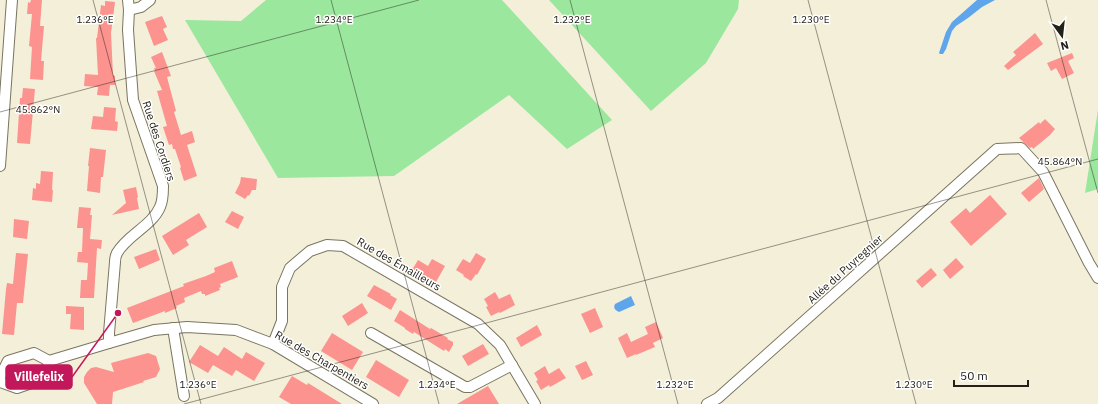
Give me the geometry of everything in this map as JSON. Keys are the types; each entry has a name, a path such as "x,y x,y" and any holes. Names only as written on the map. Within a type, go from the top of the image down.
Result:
{"street":[{"path":"0,166 12,0"},
{"path":"129,5 141,7 150,0"},
{"name":"Rue des Cordiers","path":"109,342 117,253 124,244 154,217 163,198 163,186 133,100 128,30 129,5"},
{"name":"Allée du Puyregnier","path":"707,404 718,398 997,149 1021,148 1043,172 1098,278"},
{"name":"Rue des Émailleurs","path":"273,344 282,321 282,287 290,268 310,251 327,245 343,246 478,324 500,345 535,404"},
{"name":"Rue des Charpentiers","path":"49,361 109,342 154,330 186,327 236,330 273,344 373,404"},
{"path":"173,328 184,396"},
{"path":"371,333 464,387 470,387 512,365"},
{"path":"0,382 17,388 46,378 49,361 34,353 8,361 1,371"}],"green space":[{"path":"266,0 502,0 612,120 567,149 509,95 394,176 278,178 185,20 241,21"},
{"path":"549,0 739,0 738,9 706,63 651,111"},
{"path":"1098,110 1098,189 1085,193"}],"water":[{"path":"977,0 995,0 982,7 956,26 952,31 946,49 943,54 940,54 939,53 946,32 952,22"},
{"path":"631,296 635,305 619,312 615,310 615,304"}],"building":[{"path":"31,0 42,0 40,26 44,26 41,61 44,61 43,80 30,79 32,47 29,46 32,14 27,14 28,2 30,3"},
{"path":"105,1 115,2 111,33 113,75 115,76 115,85 110,85 109,96 97,95 98,87 84,86 85,74 98,75 96,38 101,5 105,6"},
{"path":"162,16 167,27 163,29 168,40 154,46 145,22"},
{"path":"1035,33 1043,44 1008,70 1004,66 1016,55 1013,52"},
{"path":"162,52 171,76 167,77 176,111 174,112 181,135 192,131 195,142 187,145 197,176 184,181 175,149 173,149 172,144 169,145 163,127 167,126 157,91 162,90 154,71 154,68 156,68 151,57"},
{"path":"1072,53 1074,58 1068,61 1074,73 1062,79 1056,68 1051,71 1047,63"},
{"path":"23,88 35,89 30,144 17,143 20,98 22,98"},
{"path":"104,107 116,108 115,121 118,122 117,131 91,129 93,116 103,117"},
{"path":"1045,119 1055,129 1033,149 1032,147 1030,148 1019,138"},
{"path":"90,148 106,150 103,177 101,177 100,193 87,191"},
{"path":"41,171 53,172 52,202 32,200 33,188 36,189 36,183 40,184"},
{"path":"241,177 257,179 256,190 252,190 249,196 248,195 245,199 235,193"},
{"path":"1039,178 1044,189 1029,202 1021,193"},
{"path":"136,187 139,209 112,215 126,203 123,190"},
{"path":"990,195 1007,214 971,246 950,222 966,208 970,213"},
{"path":"79,207 91,208 90,215 92,215 90,239 102,240 101,249 97,248 94,298 80,298 81,280 87,280 88,263 77,262 78,252 82,252 83,228 77,228"},
{"path":"232,211 244,217 238,229 225,222"},
{"path":"199,213 207,227 186,240 189,245 173,255 162,236"},
{"path":"14,219 29,221 27,239 13,237"},
{"path":"156,249 160,260 139,269 134,257"},
{"path":"16,253 28,254 23,303 17,303 14,335 2,334 7,283 13,284"},
{"path":"476,253 486,259 477,275 476,274 471,281 456,270 463,259 470,263"},
{"path":"956,258 964,267 950,279 943,270"},
{"path":"432,259 445,266 436,282 429,278 428,280 412,270 418,260 428,266"},
{"path":"232,261 238,277 220,284 220,290 205,296 205,294 202,294 201,291 184,298 185,302 176,306 177,308 133,323 127,308 184,286 183,284 215,272 214,268"},
{"path":"931,268 937,275 922,288 916,281"},
{"path":"374,285 397,299 391,310 367,296"},
{"path":"495,292 499,299 510,294 515,305 491,316 484,299"},
{"path":"362,303 368,313 348,326 342,316"},
{"path":"66,306 84,307 84,330 70,329 71,314 66,314"},
{"path":"595,308 603,327 590,333 581,314"},
{"path":"400,310 453,342 449,352 445,349 444,351 414,332 413,334 394,321"},
{"path":"656,322 663,338 653,343 655,347 627,358 618,338 627,333 631,342 648,334 645,327"},
{"path":"537,325 542,335 521,347 516,338"},
{"path":"332,333 363,352 352,370 321,351"},
{"path":"483,344 489,354 468,366 462,356"},
{"path":"200,345 218,356 224,347 242,359 246,352 265,363 254,381 236,370 232,376 213,365 208,373 189,362"},
{"path":"148,353 156,356 160,369 156,377 113,392 112,404 97,404 84,383 84,377 91,368 96,367 114,372 111,363"},
{"path":"376,360 409,380 399,397 366,377"},
{"path":"586,361 593,375 582,380 575,366"},
{"path":"545,366 549,374 559,368 566,378 541,390 534,373"},
{"path":"292,376 307,385 308,383 342,404 291,404 279,397"},
{"path":"488,386 499,404 457,404"}],"place":[{"name":"Villefelix","path":"118,313"}]}
